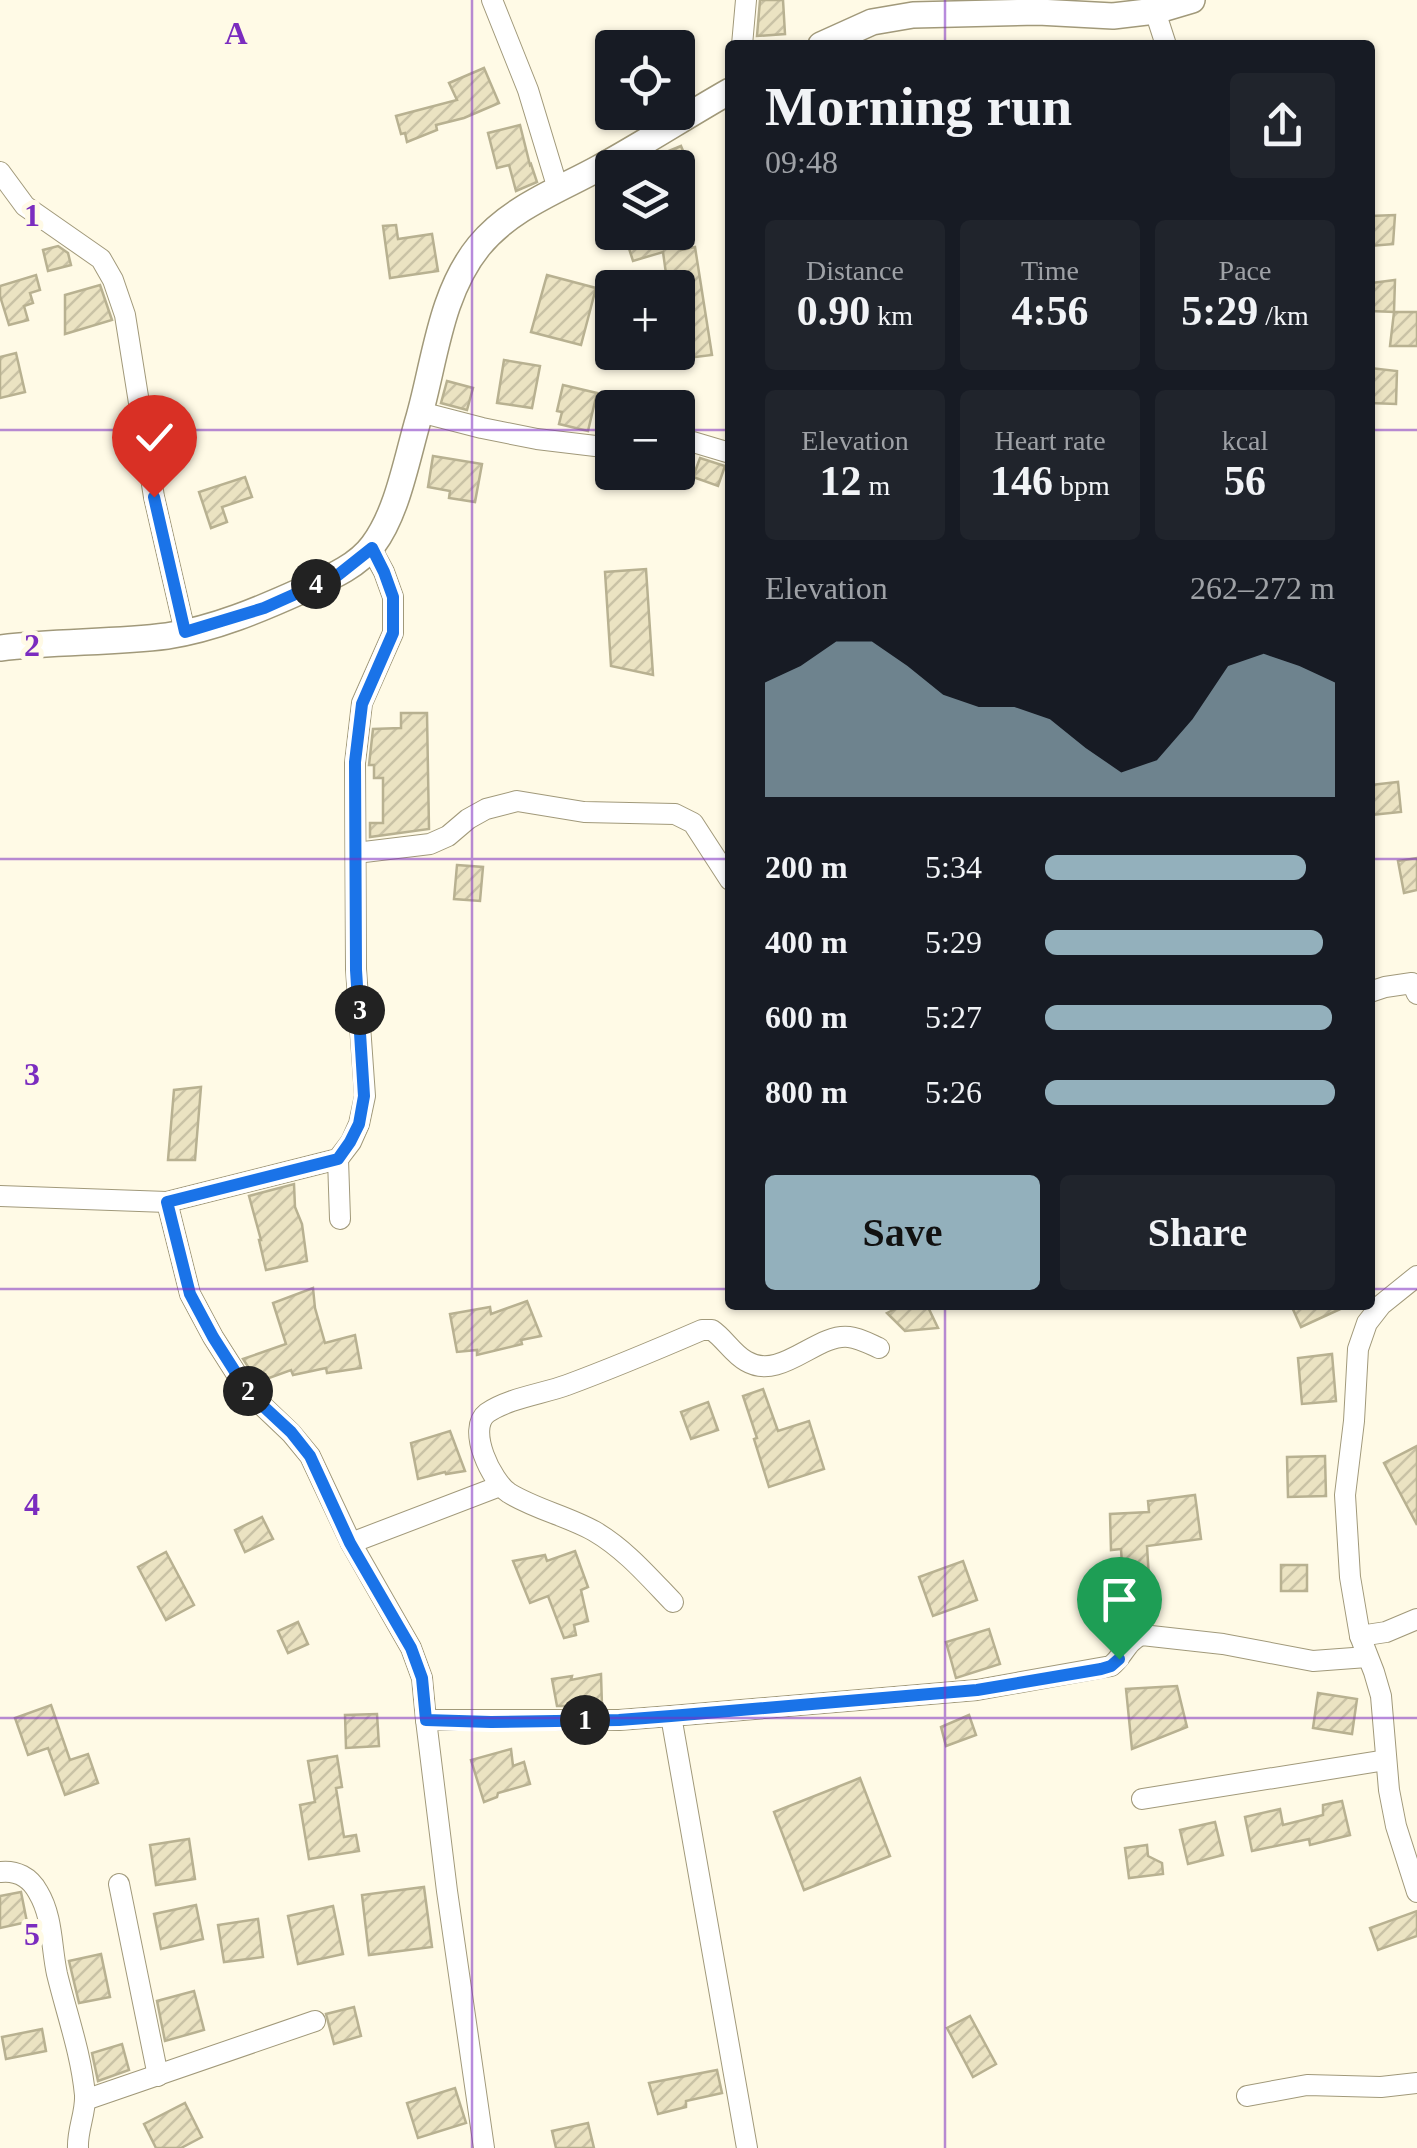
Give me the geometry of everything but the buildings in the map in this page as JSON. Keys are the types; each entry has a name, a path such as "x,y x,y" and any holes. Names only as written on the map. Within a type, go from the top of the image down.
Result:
{"street":[{"path":"492,0 528,90 558,189"},
{"path":"742,40 746,0"},
{"path":"832,40 872,22 913,14 1038,12 1113,16 1155,11 1192,0"},
{"path":"1155,11 1164,40"},
{"path":"0,648 169,636 228,620 338,575 372,548 389,517 443,321 459,277 478,248 502,223 725,94"},
{"path":"0,172 25,206 100,260 113,280 124,315 154,497 185,632"},
{"path":"420,412 518,435 595,446"},
{"path":"695,443 725,452"},
{"path":"340,1219 338,1159 359,1124 364,1096 356,970 355,762 362,704 393,633 393,597 372,548"},
{"path":"356,853 430,844 486,809 517,801 584,812 675,814 693,823 725,872"},
{"path":"1375,990 1415,983"},
{"path":"0,1196 167,1202 338,1159"},
{"path":"167,1202 184,1278 199,1312 248,1392 291,1432 310,1456 350,1543 411,1648 422,1678 447,1891 484,2148"},
{"path":"1417,1276 1381,1305 1367,1323 1358,1349 1345,1495 1350,1577 1360,1636 1380,1696 1388,1790 1417,1892"},
{"path":"674,1602 620,1548 593,1530 513,1496 500,1486 490,1468 478,1428 480,1420 488,1412 702,1330 712,1330 746,1361 760,1366 780,1363 847,1336 879,1348"},
{"path":"350,1543 500,1486"},
{"path":"1360,1636 1386,1632 1417,1619"},
{"path":"426,1720 600,1720 977,1690 1111,1666 1132,1639 1142,1635 1223,1644 1313,1661 1368,1658"},
{"path":"671,1716 746,2148"},
{"path":"1142,1799 1386,1760"},
{"path":"0,1872 10,1870 28,1878 50,1920 56,1972 78,2048 86,2100 78,2148"},
{"path":"119,1884 158,2076"},
{"path":"86,2100 315,2021"},
{"path":"1247,2096 1307,2084 1381,2086 1417,2082"}],"route":[{"path":"154,497 185,632 264,608 338,575 372,548 393,597 393,633 362,704 355,762 356,970 364,1096 359,1124 338,1159 167,1202 190,1294 248,1392 291,1432 310,1456 350,1543 411,1648 422,1678 426,1720 619,1720 977,1690 1101,1669 1119,1659"}]}
